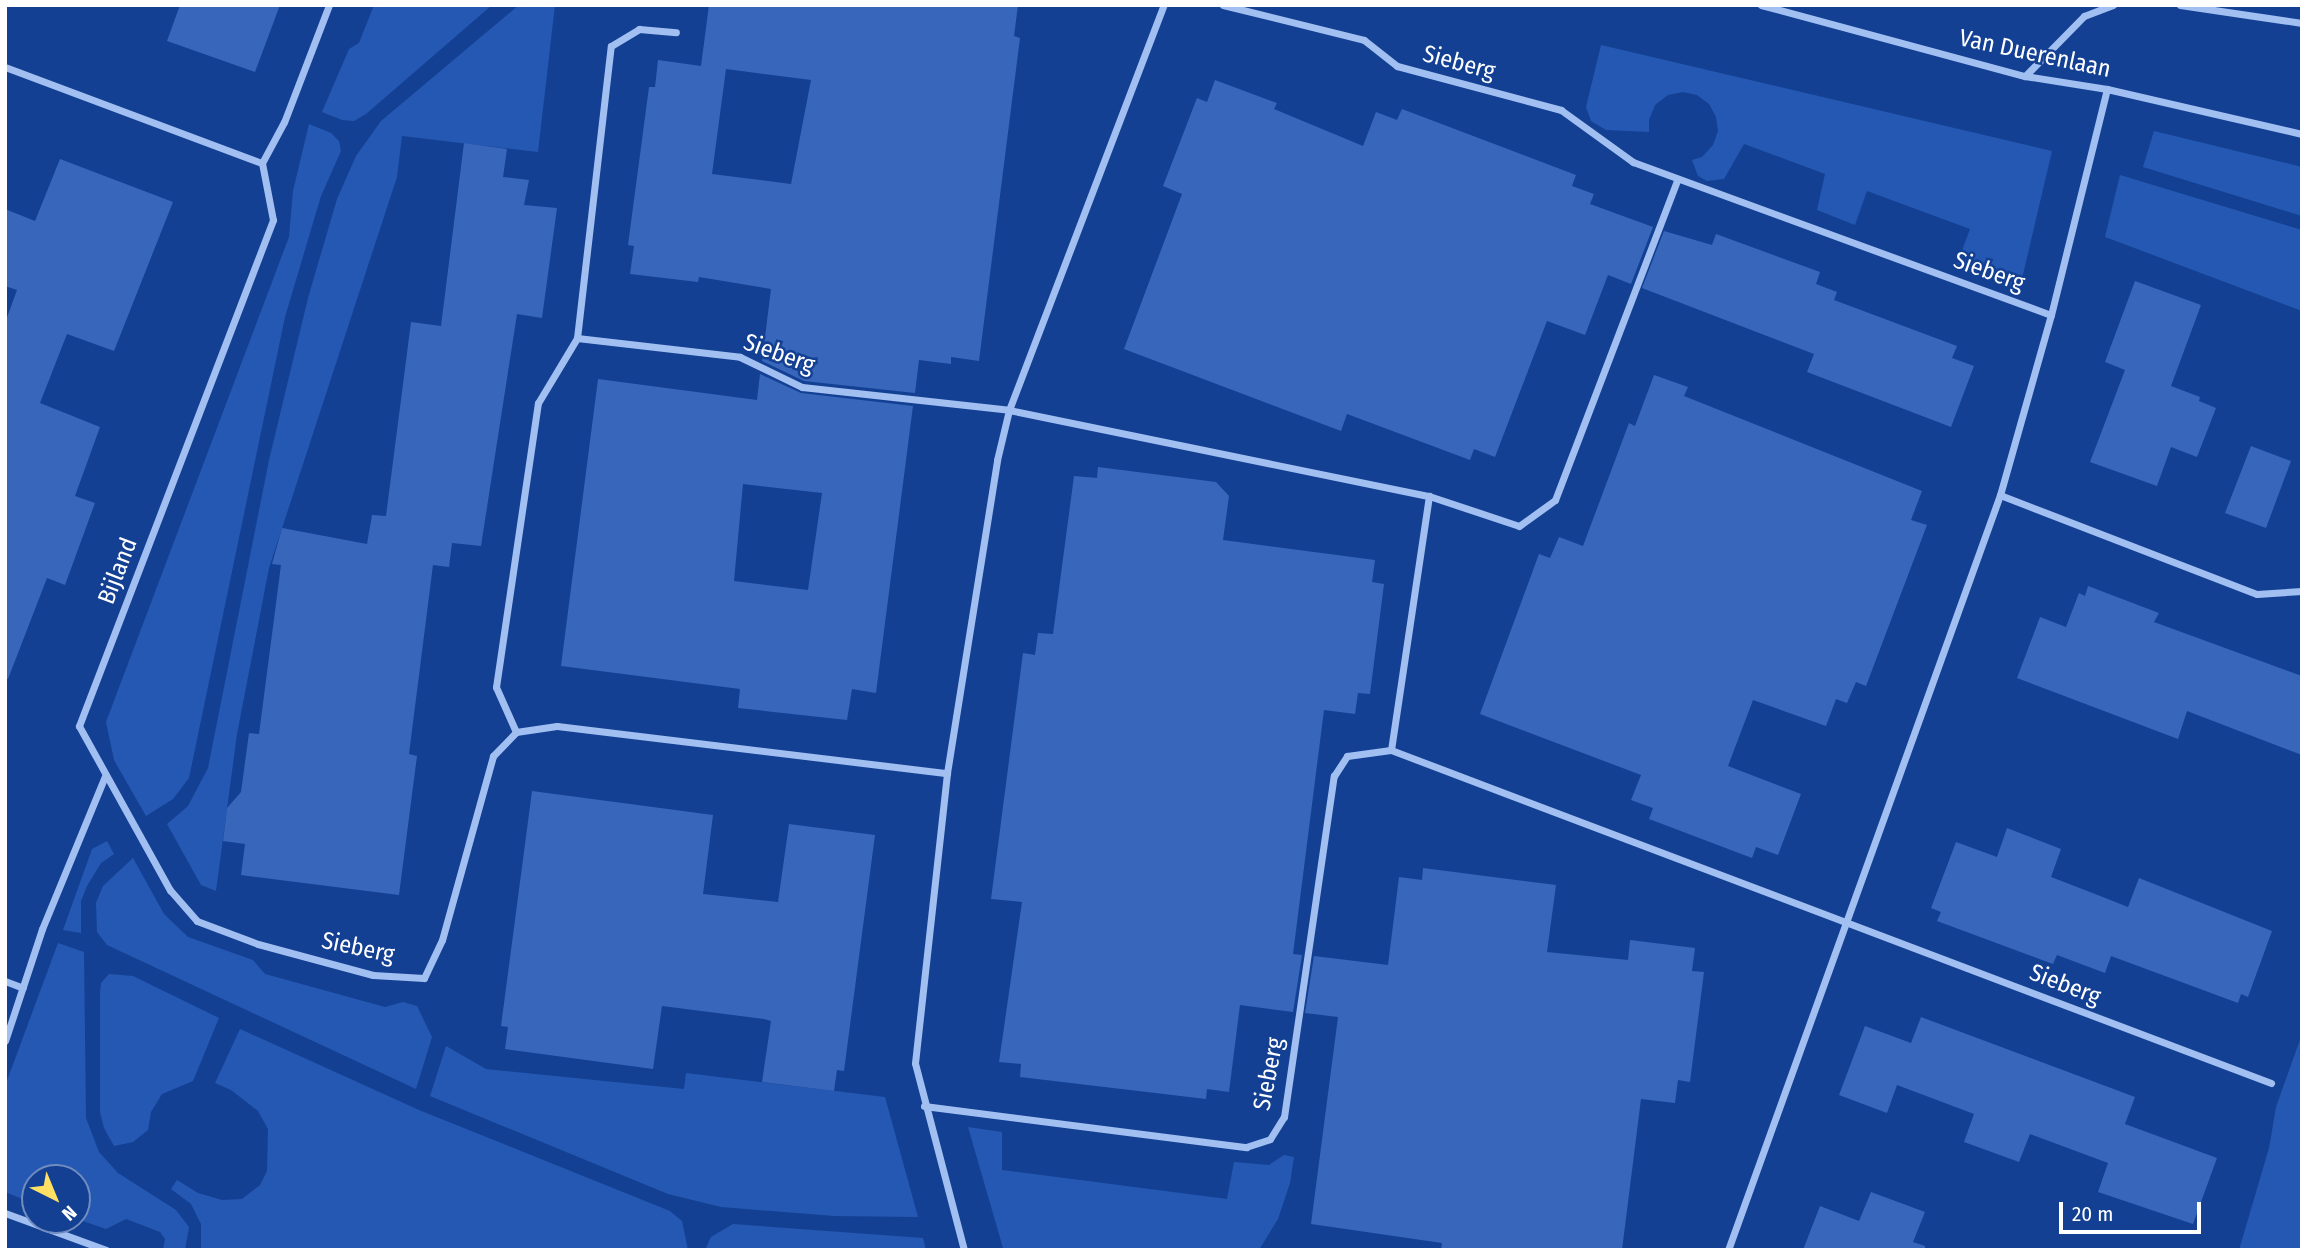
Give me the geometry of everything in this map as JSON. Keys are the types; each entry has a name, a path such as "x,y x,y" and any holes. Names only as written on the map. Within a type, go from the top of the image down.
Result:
{"street":[{"path":"5,66 262,163 284,122 329,5"},
{"path":"964,1250 924,1106 915,1063 947,773 997,460 1009,410 1164,5"},
{"name":"Sieberg","path":"1223,5 1364,40 1397,66 1561,110 1633,162 2051,315"},
{"name":"Van Duerenlaan","path":"1761,5 2025,76 2107,89 2302,134"},
{"path":"2025,76 2084,16 2113,5"},
{"path":"2180,5 2302,23"},
{"path":"676,32 639,29 611,46 577,338 538,403 496,687 516,732 557,726 947,773"},
{"name":"Sieberg","path":"1728,1250 2000,495 2051,315 2107,89"},
{"name":"Bijland","path":"104,776 79,726 273,220 262,163"},
{"name":"Sieberg","path":"577,338 740,356 802,387 1009,410 1429,496 1519,526 1555,500 1677,180"},
{"path":"2000,495 2257,594 2302,591"},
{"path":"1391,750 1429,496"},
{"name":"Sieberg","path":"104,776 138,829 170,890 197,921 258,944 373,975 424,978 442,940 493,756 516,732"},
{"name":"Sieberg","path":"924,1106 1246,1147 1270,1139 1284,1117 1335,775 1347,755 1391,750 2271,1083"},
{"path":"5,1041 43,929 104,776"},
{"path":"5,981 23,988"},
{"path":"5,1213 106,1250"}],"shaded area":[{"path":"374,5 492,5 366,114 354,121 342,120 322,112 349,49 359,43"},
{"path":"519,5 555,5 538,152 402,136 397,177 269,568 237,734 216,891 201,885 167,824 188,806 208,768 269,460 308,298 337,199 356,156 381,121"},
{"path":"1601,45 2052,151 2021,283 2010,286 1957,264 1970,229 1867,191 1855,225 1817,210 1825,174 1744,144 1724,179 1707,181 1698,176 1692,160 1702,157 1713,145 1718,131 1716,117 1709,104 1697,95 1683,92 1668,95 1655,105 1649,120 1649,132 1606,130 1591,121 1586,107"},
{"path":"309,124 331,133 339,141 341,151 321,196 285,317 189,778 173,799 146,816 114,760 106,722 289,237 293,191"},
{"path":"2154,131 2302,167 2302,216 2143,167"},
{"path":"2120,175 2302,230 2302,311 2105,237"},
{"path":"107,841 114,854 101,863 87,886 81,901 81,933 63,930 92,849"},
{"path":"133,858 164,914 188,937 253,960 265,974 385,1007 403,1002 417,1006 432,1037 416,1089 107,945 97,932 96,903 103,886"},
{"path":"58,943 84,952 86,1118 99,1152 118,1173 176,1210 189,1227 185,1250 163,1250 165,1239 160,1232 126,1219 106,1229 91,1224 91,1164 21,1164 21,1198 5,1192 5,1086"},
{"path":"109,974 133,976 219,1018 193,1081 162,1094 151,1112 148,1130 133,1142 114,1146 104,1128 100,1112 100,992 101,983"},
{"path":"240,1029 419,1110 670,1211 682,1221 688,1250 201,1250 201,1224 191,1204 171,1189 177,1180 198,1193 222,1200 242,1199 260,1185 267,1171 268,1129 258,1111 231,1090 215,1083"},
{"path":"2302,1034 2302,1250 2239,1250 2269,1148 2276,1107"},
{"path":"446,1046 486,1069 684,1089 686,1073 885,1097 918,1217 834,1216 721,1207 668,1194 430,1096"},
{"path":"968,1127 1002,1132 1002,1170 1227,1199 1234,1162 1269,1165 1284,1155 1294,1157 1290,1183 1278,1219 1259,1250 1012,1250 1003,1248"},
{"path":"733,1224 923,1238 926,1250 705,1250 711,1237"}],"building":[{"path":"180,5 280,5 255,72 167,41"},
{"path":"709,5 1018,5 1014,36 1020,38 979,361 951,357 951,364 919,360 915,393 804,381 762,361 771,289 699,277 698,282 630,274 634,246 628,245 649,87 655,87 658,60 701,66","holes":["726,69 811,80 791,184 712,174"]},
{"path":"1215,80 1277,103 1274,109 1363,146 1376,112 1397,120 1402,109 1576,175 1572,186 1594,194 1590,204 1653,227 1631,284 1608,275 1585,335 1547,321 1495,457 1474,449 1470,460 1347,414 1341,431 1124,349 1182,194 1163,186 1197,98 1207,102"},
{"path":"464,143 507,149 503,177 529,180 524,205 557,208 542,318 517,314 481,546 452,543 449,567 433,565 409,754 417,756 399,895 241,875 245,844 223,841 227,808 241,792 249,733 259,734 281,565 272,564 282,528 367,544 372,515 386,516 411,322 441,326"},
{"path":"60,159 173,202 114,351 67,334 40,403 100,427 75,496 95,503 65,585 47,578 8,679 5,678 5,323 17,290 5,286 5,209 35,221"},
{"path":"1664,231 1712,245 1716,234 1820,272 1816,284 1837,292 1834,300 1957,346 1952,358 1974,366 1951,427 1807,372 1814,354 1642,288"},
{"path":"2135,281 2201,305 2171,386 2200,397 2199,401 2216,408 2197,457 2171,447 2157,486 2090,462 2125,370 2105,362"},
{"path":"760,374 801,393 913,406 876,693 852,689 847,720 738,708 740,689 561,666 598,379 757,400","holes":["743,484 822,493 808,590 734,581"]},
{"path":"1654,375 1688,387 1684,396 1922,491 1911,520 1927,525 1866,686 1856,682 1847,703 1836,699 1826,726 1753,700 1728,766 1801,794 1778,855 1756,847 1752,858 1649,819 1653,808 1631,800 1641,775 1480,714 1539,554 1550,558 1559,537 1583,546 1629,423 1635,426"},
{"path":"2251,446 2291,461 2266,528 2225,513"},
{"path":"1098,467 1216,482 1229,496 1223,540 1375,560 1372,582 1384,584 1370,694 1358,693 1355,714 1324,710 1293,954 1302,955 1293,1012 1240,1005 1229,1092 1207,1089 1206,1099 1020,1077 1021,1064 999,1062 1022,902 991,899 1023,653 1035,655 1038,633 1053,634 1074,476 1097,478"},
{"path":"2088,586 2159,613 2154,622 2302,676 2302,755 2187,711 2178,739 2017,678 2040,617 2066,627 2079,593 2085,596"},
{"path":"532,791 713,815 703,894 778,902 789,824 875,835 844,1071 837,1070 834,1091 762,1082 771,1021 764,1019 662,1006 653,1069 505,1049 508,1027 501,1026"},
{"path":"2007,828 2061,849 2051,877 2128,907 2139,878 2272,931 2248,997 2241,994 2238,1003 2111,956 2105,973 2057,955 2053,964 1937,921 1941,912 1931,908 1956,842 1997,857"},
{"path":"1423,868 1556,885 1547,952 1628,960 1630,940 1695,948 1692,971 1704,972 1690,1082 1678,1080 1675,1103 1641,1099 1622,1250 1441,1250 1442,1243 1311,1224 1338,1017 1305,1013 1314,956 1388,965 1399,877 1422,880"},
{"path":"1921,1017 2135,1097 2125,1124 2217,1158 2193,1224 2098,1192 2108,1163 2030,1134 2019,1162 1964,1142 1974,1114 1897,1085 1887,1113 1839,1095 1865,1026 1911,1043"},
{"path":"1871,1192 1925,1212 1913,1242 1925,1246 1925,1250 1803,1250 1820,1206 1859,1221"}]}
